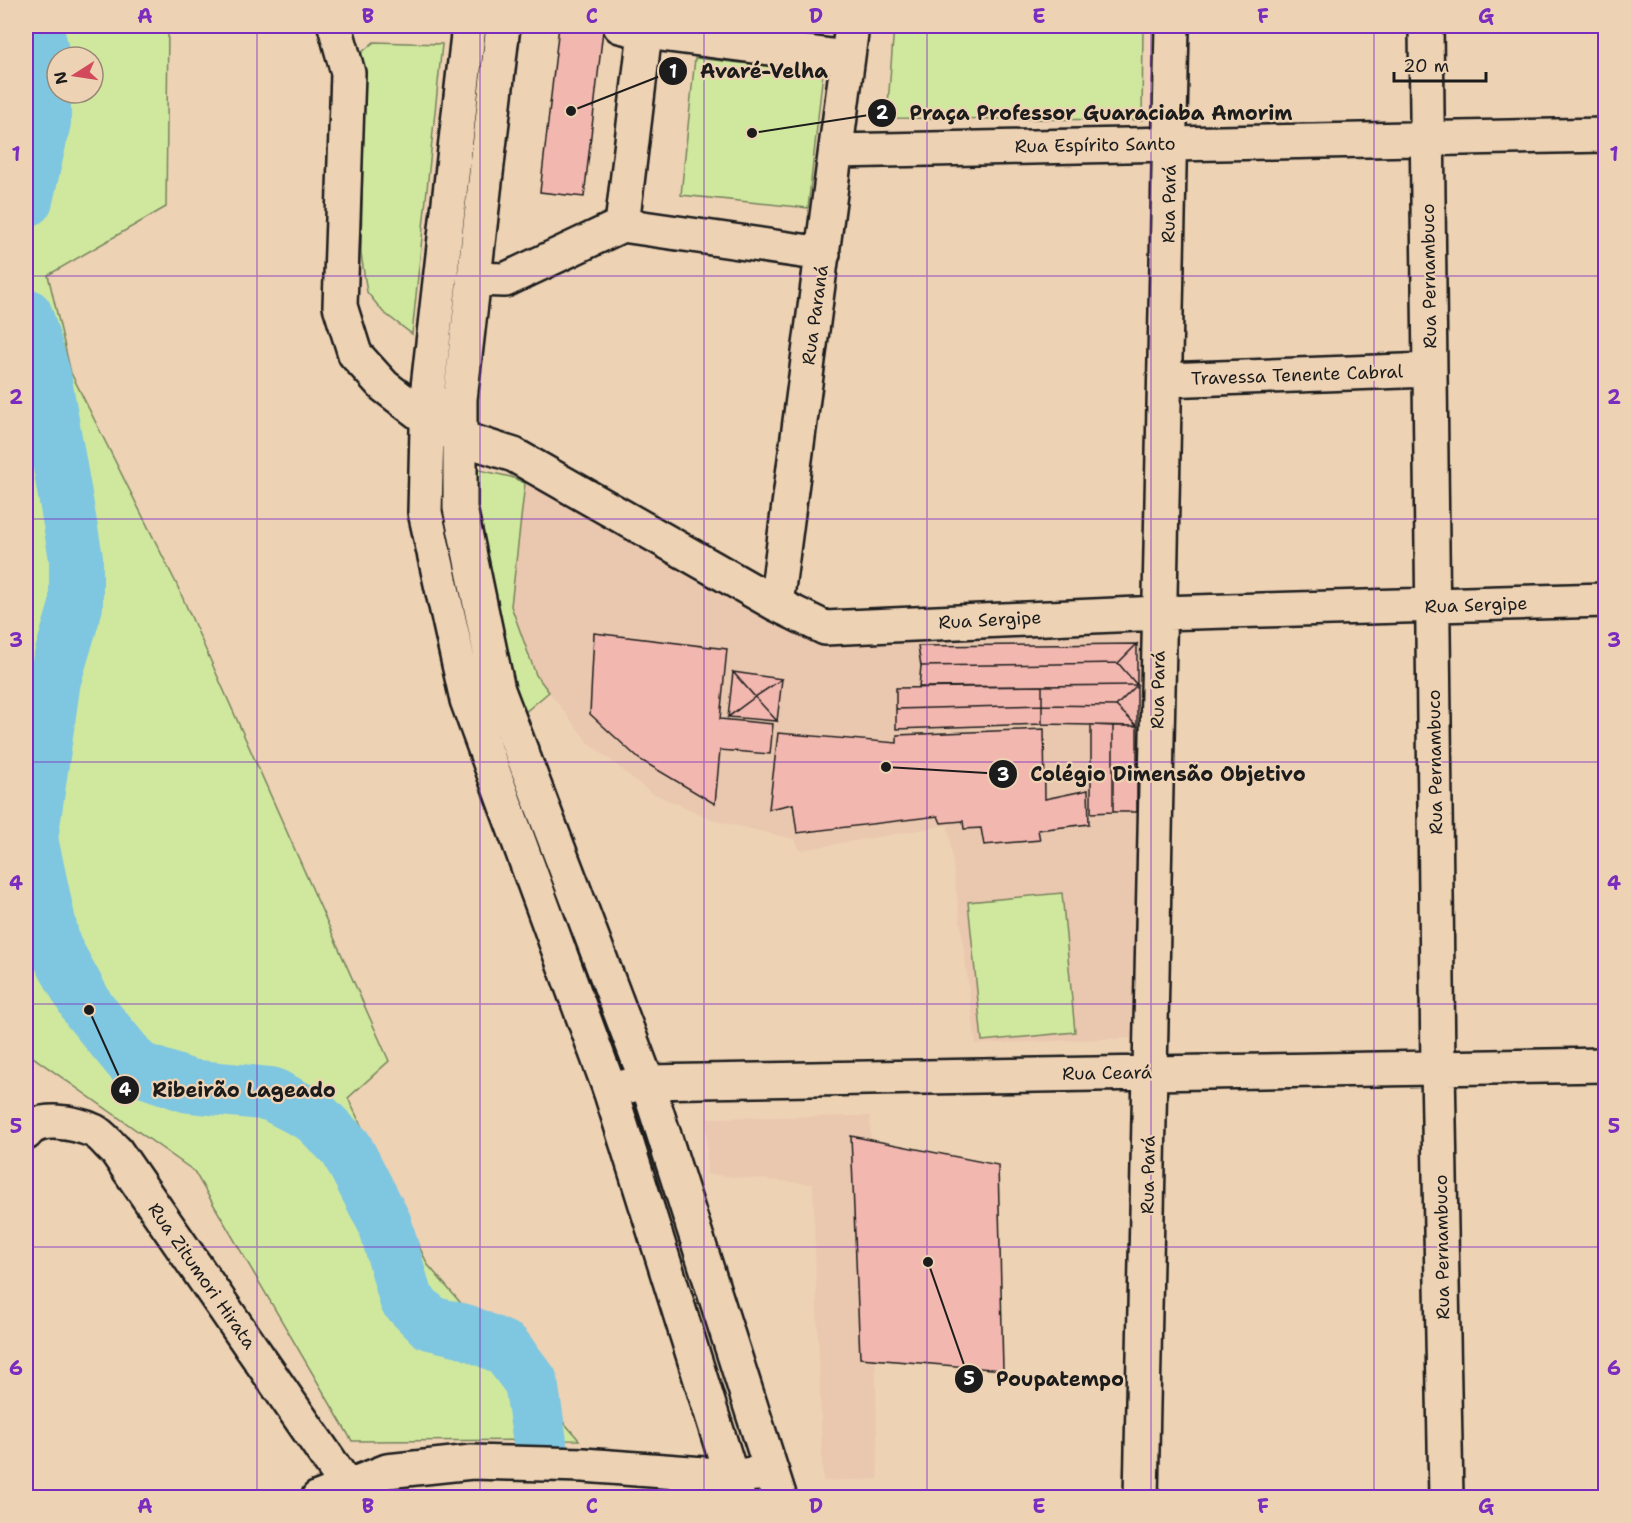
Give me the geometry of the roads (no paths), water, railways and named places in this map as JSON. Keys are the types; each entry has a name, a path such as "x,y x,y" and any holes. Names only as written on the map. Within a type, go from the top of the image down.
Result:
{"street":[{"name":"Rua Sergipe","path":"335,26 348,73 340,306 356,354 384,386 427,419 460,438 514,455 776,604 825,628 1160,613 1605,600"},
{"path":"469,26 428,387 425,512 467,700 610,1090 735,1487"},
{"path":"332,1492 387,1470 472,1462 583,1465 735,1487 776,1485 647,1082 498,690 460,508 460,399 503,26"},
{"name":"Rua Paraná","path":"776,604 852,26"},
{"name":"Rua Pará","path":"1141,1497 1172,26"},
{"name":"Rua Pernambuco","path":"1426,26 1438,1068 1446,1497"},
{"path":"622,225 633,29 847,58"},
{"name":"Rua Espírito Santo","path":"836,151 1605,135"},
{"path":"473,279 505,280 622,225 823,254"},
{"path":"444,242 477,245"},
{"name":"Travessa Tenente Cabral","path":"1165,380 1430,370"},
{"path":"497,782 528,770"},
{"name":"Rua Ceará","path":"610,1090 647,1082 1605,1065"},
{"name":"Rua Zitumori Hirata","path":"26,1133 29,1128 48,1121 69,1124 96,1132 116,1151 332,1492"},
{"path":"674,1292 712,1282"}],"waterway":[{"path":"26,200 44,122 44,60 36,26"},
{"path":"26,315 44,375 76,558 76,606 54,680 31,839 54,946 89,1010 137,1068 189,1086 271,1094 315,1117 346,1148 385,1224 406,1299 430,1323 465,1331 506,1349 531,1382 540,1442"}],"place":[{"name":"Avaré-Velha","path":"571,111"},
{"name":"Praça Professor Guaraciaba Amorim","path":"752,133"},
{"name":"Colégio Dimensão Objetivo","path":"886,767"},
{"name":"Ribeirão Lageado","path":"89,1010"},
{"name":"Poupatempo","path":"928,1262"}]}
